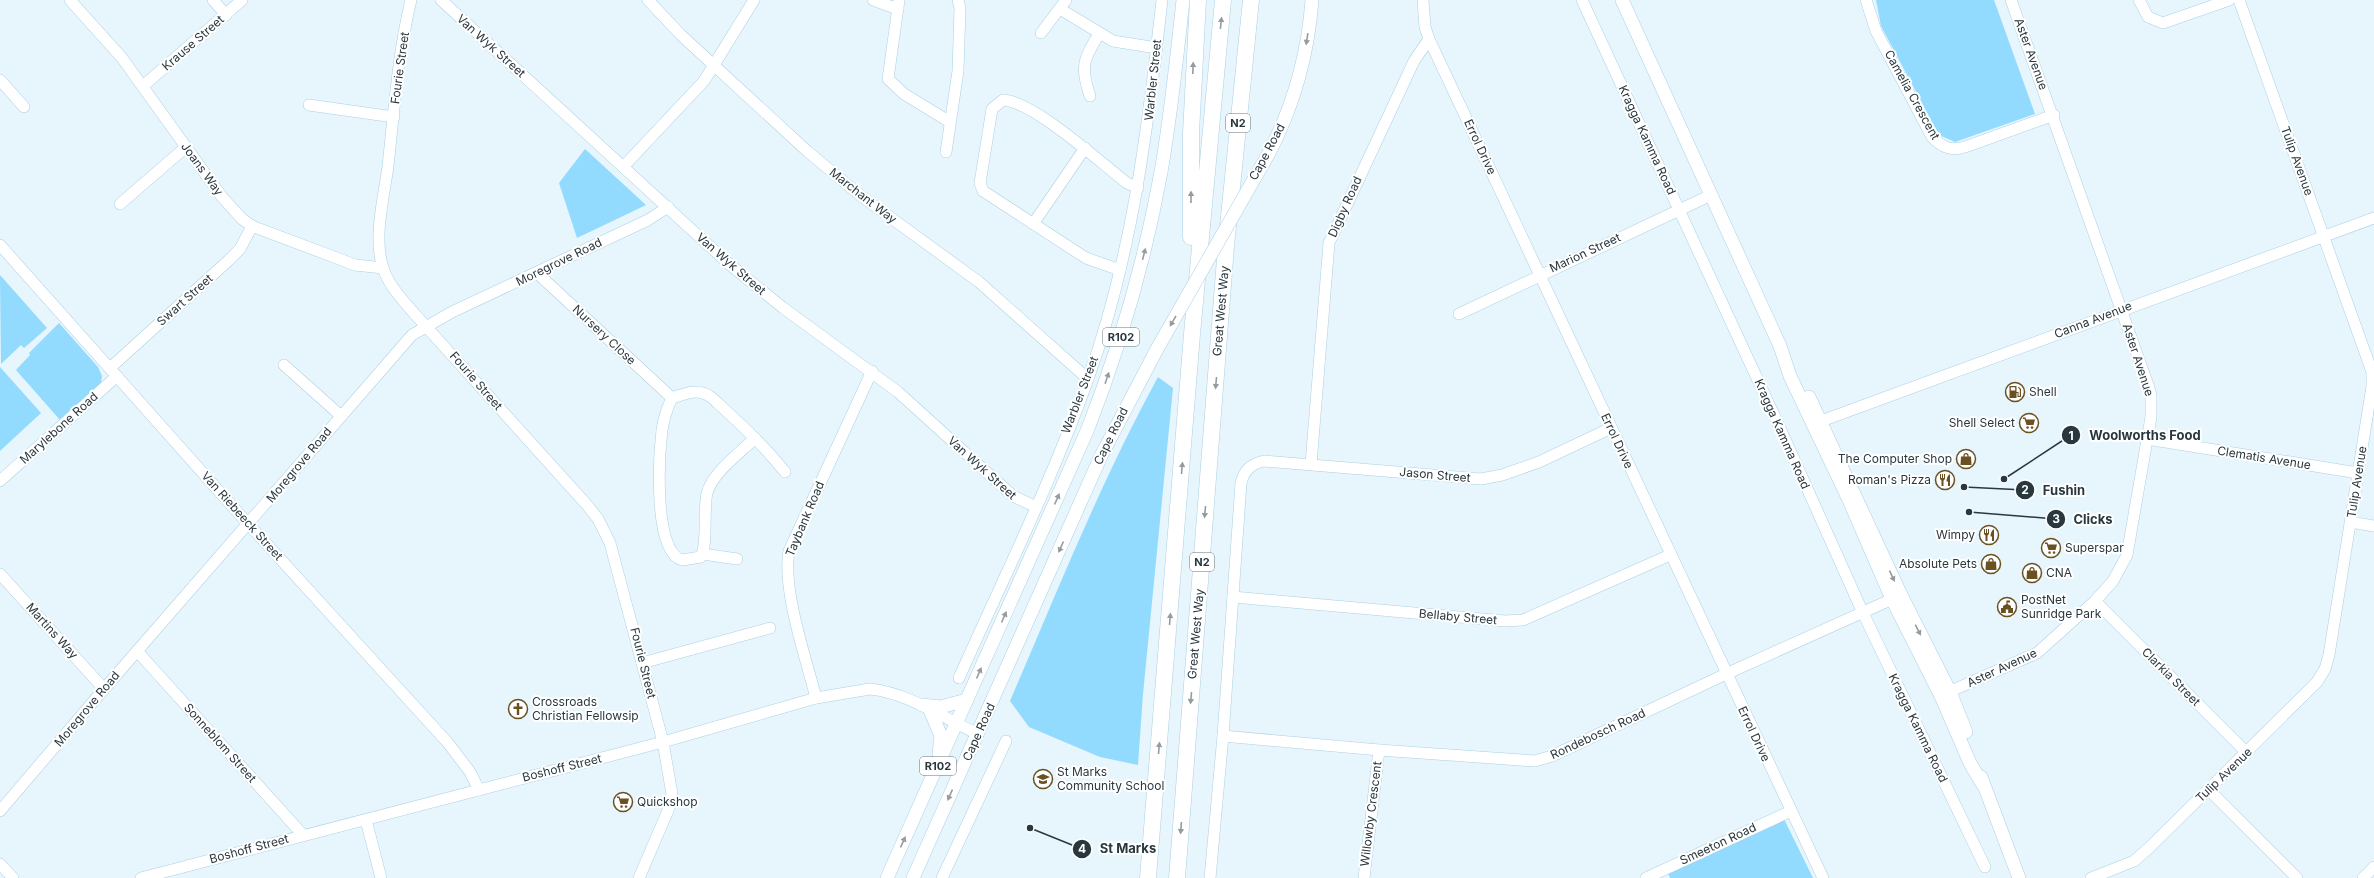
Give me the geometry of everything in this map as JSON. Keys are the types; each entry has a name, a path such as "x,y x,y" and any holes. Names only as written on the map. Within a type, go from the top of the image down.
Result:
{"highway":[{"path":"1192,334 1191,133 1198,0"},
{"name":"N2","path":"1148,878 1192,334 1223,0"},
{"name":"N2","path":"1226,246 1251,0"},
{"path":"1226,246 1261,0"},
{"name":"Great West Way","path":"1177,878 1226,246"}],"main road":[{"name":"Cape Road","path":"887,878 1087,431 1123,329 1146,245 1161,172 1171,106 1183,0"},
{"name":"Cape Road","path":"913,878 1101,456 1157,349 1269,153 1285,119 1297,84 1306,48 1312,0"},
{"path":"1622,0 1896,597 1977,759 1984,785 2020,878"},
{"path":"938,766 940,736 926,708 946,706 967,700"}],"street":[{"name":"Joans Way","path":"70,0 122,58 222,197 242,219 252,226 342,260 383,268"},
{"path":"214,0 226,15"},
{"name":"Krause Street","path":"143,86 242,0"},
{"name":"Fourie Street","path":"412,0 394,117 380,230 379,251 383,268 402,300 598,519 610,543 617,564 663,742 672,794 669,808 639,878"},
{"name":"Van Wyk Street","path":"441,0 624,166 729,264 763,292 872,371 1013,496 1036,506"},
{"name":"Marchant Way","path":"648,0 714,66 807,151 861,196 979,282 1088,379"},
{"path":"624,166 704,81 754,0"},
{"path":"873,0 898,4 888,79 904,94 950,122"},
{"path":"946,152 959,57 960,8 958,0"},
{"name":"Warbler Street","path":"959,678 1036,506 1088,379 1120,270 1138,188 1151,104 1162,0"},
{"name":"Errol Drive","path":"1423,0 1424,20 1429,39 1541,274 1670,555 1823,878"},
{"name":"Kragga Kamma Road","path":"1582,0 1863,613 1985,867"},
{"name":"Camelia Crescent","path":"1866,0 1876,31 1932,137 1940,145 1952,149 1966,147 2054,115"},
{"name":"Aster Avenue","path":"1945,694 2037,653 2095,602 2113,582 2127,556 2151,417 2151,395 2054,115 2011,0"},
{"path":"2139,0 2148,17 2163,23 2230,0"},
{"name":"Tulip Avenue","path":"2091,878 2134,861 2247,753 2317,682 2325,669 2351,522 2372,386 2372,372 2239,0"},
{"path":"1041,33 1063,4 1099,34 1125,44 1157,48"},
{"path":"1090,96 1084,80 1084,61 1099,34"},
{"name":"Digby Road","path":"1311,464 1329,243 1414,61 1429,39"},
{"path":"0,80 24,107"},
{"path":"1120,270 1091,262 986,194 980,188 987,139 995,105 1002,100 1014,103 1051,123 1085,148 1122,179 1138,188"},
{"path":"309,105 394,117"},
{"path":"120,204 186,147"},
{"path":"1033,224 1085,148"},
{"name":"Marion Street","path":"1459,314 1711,195"},
{"name":"Moregrove Road","path":"0,811 137,651 249,525 406,341 425,326 648,220 668,207"},
{"name":"Canna Avenue","path":"1817,422 2374,218"},
{"name":"Swart Street","path":"114,372 240,249 252,226"},
{"name":"Van Riebeeck Street","path":"0,245 249,525 448,743 470,772 479,790"},
{"name":"Nursery Close","path":"537,273 672,398"},
{"path":"284,365 341,416"},
{"name":"Taybank Road","path":"816,698 790,595 787,563 789,551 872,371"},
{"name":"Marylebone Road","path":"0,481 114,372"},
{"path":"755,438 710,485 705,509 702,554 697,559 688,560 676,558 669,548 660,510 661,447 664,420 672,398 696,391 706,394 755,438 784,472"},
{"name":"Jason Street","path":"1233,598 1241,483 1245,472 1250,467 1264,461 1490,478 1539,462 1611,428"},
{"name":"Clematis Avenue","path":"2147,439 2358,473"},
{"path":"2351,522 2374,526"},
{"path":"702,554 737,560"},
{"name":"Bellaby Street","path":"1233,598 1505,622 1523,620 1670,555"},
{"name":"Martins Way","path":"0,574 104,689"},
{"name":"Rondebosch Road","path":"1223,736 1379,750 1535,761 1552,756 1726,674 1896,597"},
{"path":"1210,878 1223,736 1233,598"},
{"name":"Clarkia Street","path":"2095,602 2247,753"},
{"path":"642,663 770,628"},
{"name":"Sonneblom Street","path":"137,651 303,835"},
{"name":"Boshoff Street","path":"141,878 663,742 816,698 870,689 899,696 978,734"},
{"path":"942,878 1006,742"},
{"name":"Willowby Crescent","path":"1364,878 1379,750"},
{"path":"2209,790 2297,878"},
{"name":"Smeeton Road","path":"1646,878 1663,874 1791,811"},
{"path":"366,820 381,878"},
{"path":"0,864 13,878"},
{"path":"2363,878 2374,867"}],"shaded area":[{"path":"1876,0 1994,0 2035,114 1955,142 1939,135 1881,26"},
{"path":"585,149 646,205 577,238 559,183"},
{"path":"0,275 47,328 24,348 21,345 1,364"},
{"path":"59,323 98,367 102,376 101,383 60,420 16,370 30,355 29,353"},
{"path":"0,367 41,413 0,451"},
{"path":"1158,377 1173,388 1143,694 1138,765 1100,757 1029,727 1010,701 1062,578 1117,456"},
{"path":"1783,817 1813,878 1670,878 1668,873"}],"place":[{"name":"Shell","path":"2015,392"},
{"name":"Shell Select","path":"2029,423"},
{"name":"The Computer Shop","path":"1966,459"},
{"name":"Woolworths Food","path":"2004,479"},
{"name":"Roman's Pizza","path":"1945,480"},
{"name":"Fushin","path":"1964,487"},
{"name":"Clicks","path":"1969,512"},
{"name":"Wimpy","path":"1989,535"},
{"name":"Superspar","path":"2051,548"},
{"name":"Absolute Pets","path":"1991,564"},
{"name":"CNA","path":"2032,573"},
{"name":"PostNet Sunridge Park","path":"2007,607"},
{"name":"Crossroads Christian Fellowsip","path":"518,709"},
{"name":"St Marks Community School","path":"1043,779"},
{"name":"Quickshop","path":"623,802"},
{"name":"St Marks","path":"1030,828"}]}
